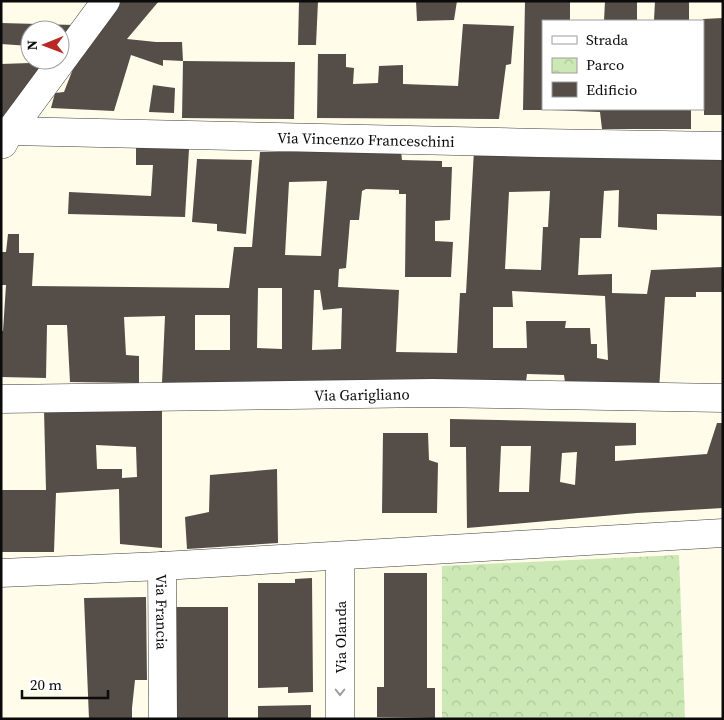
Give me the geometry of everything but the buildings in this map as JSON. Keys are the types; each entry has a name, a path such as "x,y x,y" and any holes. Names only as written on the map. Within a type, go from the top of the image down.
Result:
{"street":[{"path":"6,140 106,1"},
{"name":"Via Vincenzo Franceschini","path":"6,140 723,146"},
{"name":"Via Garigliano","path":"1,399 433,393 723,398"},
{"path":"1,573 162,566 723,533"},
{"name":"Via Olanda","path":"340,556 340,719"},
{"name":"Via Francia","path":"162,566 163,719"}],"green space":[{"path":"679,555 685,719 442,719 442,566"}]}
